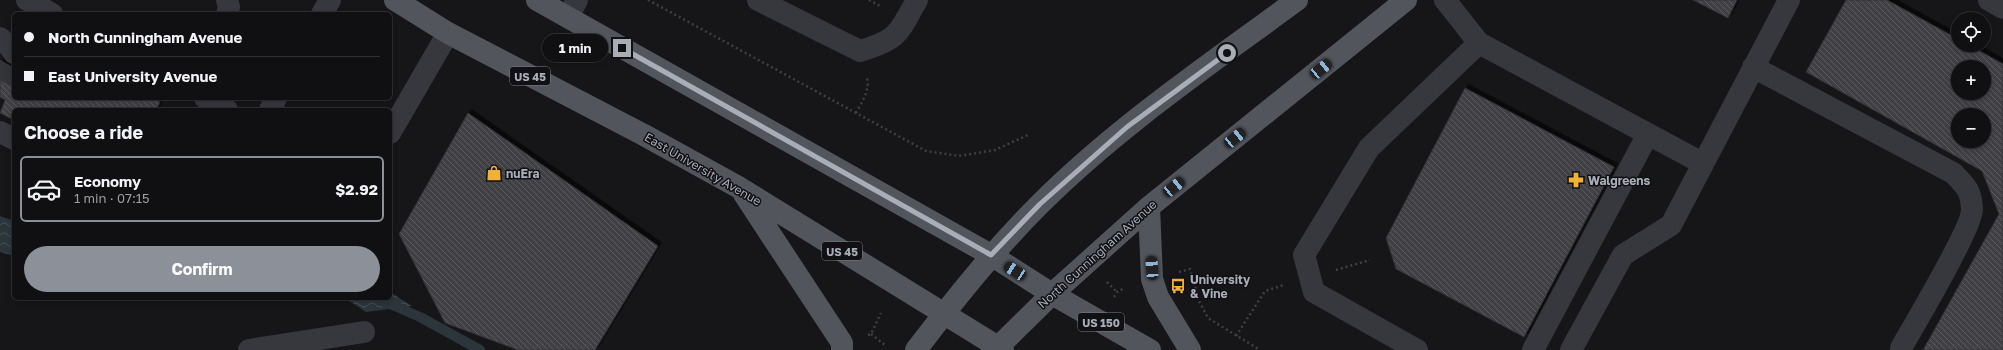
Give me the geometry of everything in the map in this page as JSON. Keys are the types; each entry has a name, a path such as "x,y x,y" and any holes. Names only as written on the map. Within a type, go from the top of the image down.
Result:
{"main road":[{"name":"East University Avenue","path":"395,0 448,33 638,132 740,188 998,349"},
{"path":"537,0 572,9 991,255"},
{"path":"916,350 991,255 1040,204 1127,127 1297,0"},
{"name":"North Cunningham Avenue","path":"998,349 1052,294 1149,207 1406,0"},
{"path":"740,188 842,343 842,350"},
{"path":"1149,207 1152,279 1158,297 1190,350"},
{"name":"US 150","path":"991,255 1052,294 1150,350"}],"street":[{"path":"228,0 229,7 228,12"},
{"path":"323,12 330,0"},
{"path":"758,0 860,51 886,43 899,33 917,0"},
{"path":"1445,0 1478,43 1702,163"},
{"path":"1570,350 1623,255 1671,225 1702,163 1789,0"},
{"path":"1989,0 2003,8"},
{"path":"392,130 448,33"},
{"path":"0,38 10,46 12,57"},
{"path":"1417,350 1314,292 1304,255 1369,148 1478,43"},
{"path":"1753,67 1953,174 1968,188 1973,211 1962,237 1901,348"},
{"path":"209,100 223,108"},
{"path":"0,132 12,138"},
{"path":"1533,350 1648,134"},
{"path":"249,350 364,332"}],"path":[{"path":"648,0 926,151 959,156 995,150 1028,135"},
{"path":"856,112 865,96 868,84 860,51"},
{"path":"1190,270 1199,301 1208,318 1260,350"},
{"path":"1103,277 1117,292"},
{"path":"1112,302 1117,292 1129,286"},
{"path":"864,336 871,334 881,313"},
{"path":"871,334 885,345"}],"water":[{"path":"0,216 12,220 12,255 0,252"},
{"path":"392,293 412,306 366,312 348,300 392,300"}],"building":[{"path":"1693,0 1737,0 1728,18"},
{"path":"1846,0 1887,0 1951,35 1951,52 1982,52 2003,64 2003,350 1923,350 1999,214 1982,171 1806,72"},
{"path":"0,61 12,67 12,100 156,100 160,102 157,108 12,108 12,119 0,113 5,100 0,97"},
{"name":"Walgreens","path":"1465,88 1614,167 1524,337 1396,269 1386,238"},
{"name":"nuEra","path":"468,113 658,246 595,350 518,350 445,323 399,234"}],"waterway":[{"path":"381,300 420,317 480,350"}],"tunnel":[{"path":"0,80 9,65"}],"place":[{"name":"nuEra","path":"494,173"},
{"name":"Walgreens","path":"1576,180"},
{"name":"University & Vine","path":"1178,286"}],"route":[{"path":"622,48 991,255 1040,204 1127,127 1227,53"}]}
